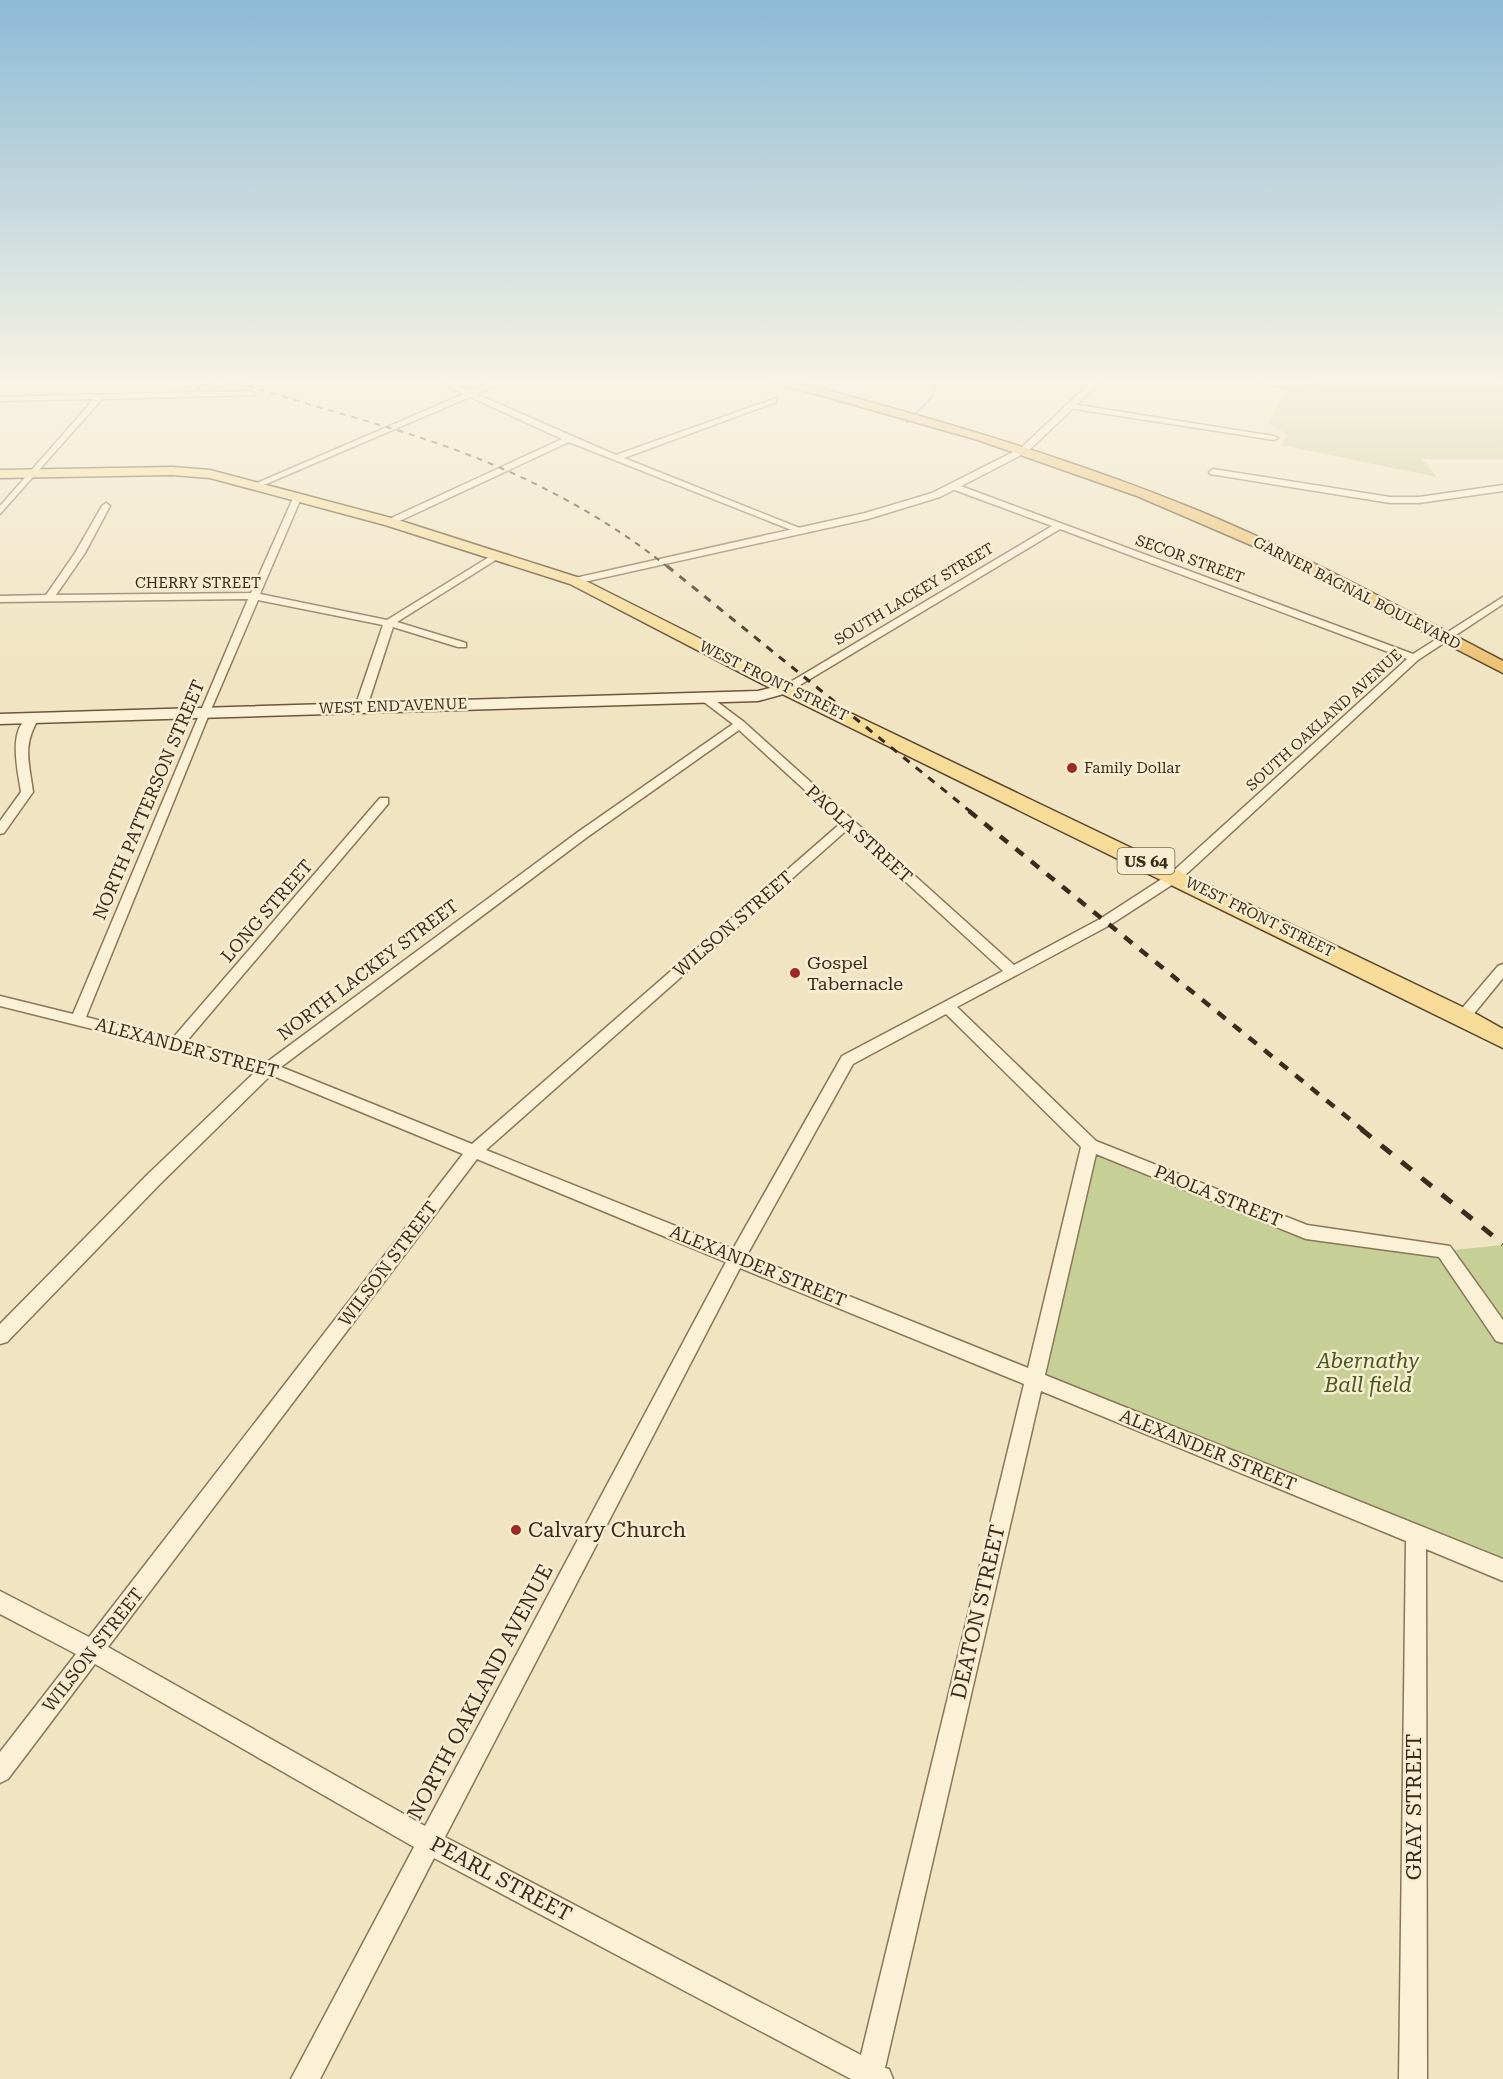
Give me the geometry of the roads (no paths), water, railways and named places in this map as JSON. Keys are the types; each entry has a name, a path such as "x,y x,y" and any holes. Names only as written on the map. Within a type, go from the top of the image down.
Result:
{"highway":[{"name":"GARNER BAGNAL BOULEVARD","path":"1093,475 1246,536 1327,574 1503,668"}],"main road":[{"name":"WEST FRONT STREET","path":"208,475 256,485 390,522 575,581 786,689 1176,876 1463,1017 1503,1040"},
{"name":"WEST END AVENUE","path":"0,719 758,696 786,689"}],"street":[{"path":"0,511 31,475"},
{"path":"256,485 280,475"},
{"path":"390,522 491,475"},
{"path":"661,475 802,531"},
{"path":"575,581 802,531 894,508 955,487 977,475"},
{"path":"1231,475 1356,496 1398,500 1419,500 1503,488"},
{"name":"SECOR STREET","path":"955,487 1414,658"},
{"name":"NORTH PATTERSON STREET","path":"78,1019 204,712 298,496"},
{"path":"49,598 80,553 106,506"},
{"name":"SOUTH LACKEY STREET","path":"786,689 1059,526"},
{"path":"361,707 389,623 497,556"},
{"name":"CHERRY STREET","path":"0,598 255,596 389,623 462,645"},
{"name":"SOUTH OAKLAND AVENUE","path":"1176,876 1414,658 1503,600"},
{"name":"PAOLA STREET","path":"704,697 740,724 847,824 1013,972"},
{"path":"0,830 27,792 19,748 25,730 33,718"},
{"name":"NORTH LACKEY STREET","path":"0,1336 154,1179 269,1068 582,835 740,724"},
{"name":"LONG STREET","path":"176,1044 384,801"},
{"name":"WILSON STREET","path":"0,1771 475,1150 847,824"},
{"name":"NORTH OAKLAND AVENUE","path":"304,2079 737,1257 847,1060 1105,922 1176,876"},
{"path":"1463,1017 1503,969"},
{"name":"ALEXANDER STREET","path":"0,1001 269,1068 1503,1570"},
{"name":"PAOLA STREET","path":"948,1007 1090,1145 1306,1232 1444,1251 1503,1335"},
{"name":"DEATON STREET","path":"873,2077 1033,1379 1090,1145"},
{"name":"GRAY STREET","path":"1413,2079 1416,1535"},
{"name":"PEARL STREET","path":"0,1602 93,1651 428,1840 873,2077"}],"railway":[{"path":"517,475 617,530 669,568"},
{"path":"667,566 971,812"},
{"path":"969,811 1363,1130"},
{"path":"1361,1129 1503,1244"}],"place":[{"name":"Family Dollar","path":"1072,768"},
{"name":"Gospel Tabernacle","path":"795,973"},
{"name":"Calvary Church","path":"516,1530"}],"park label":[{"name":"Abernathy Ball field","path":"1368,1373"}]}
